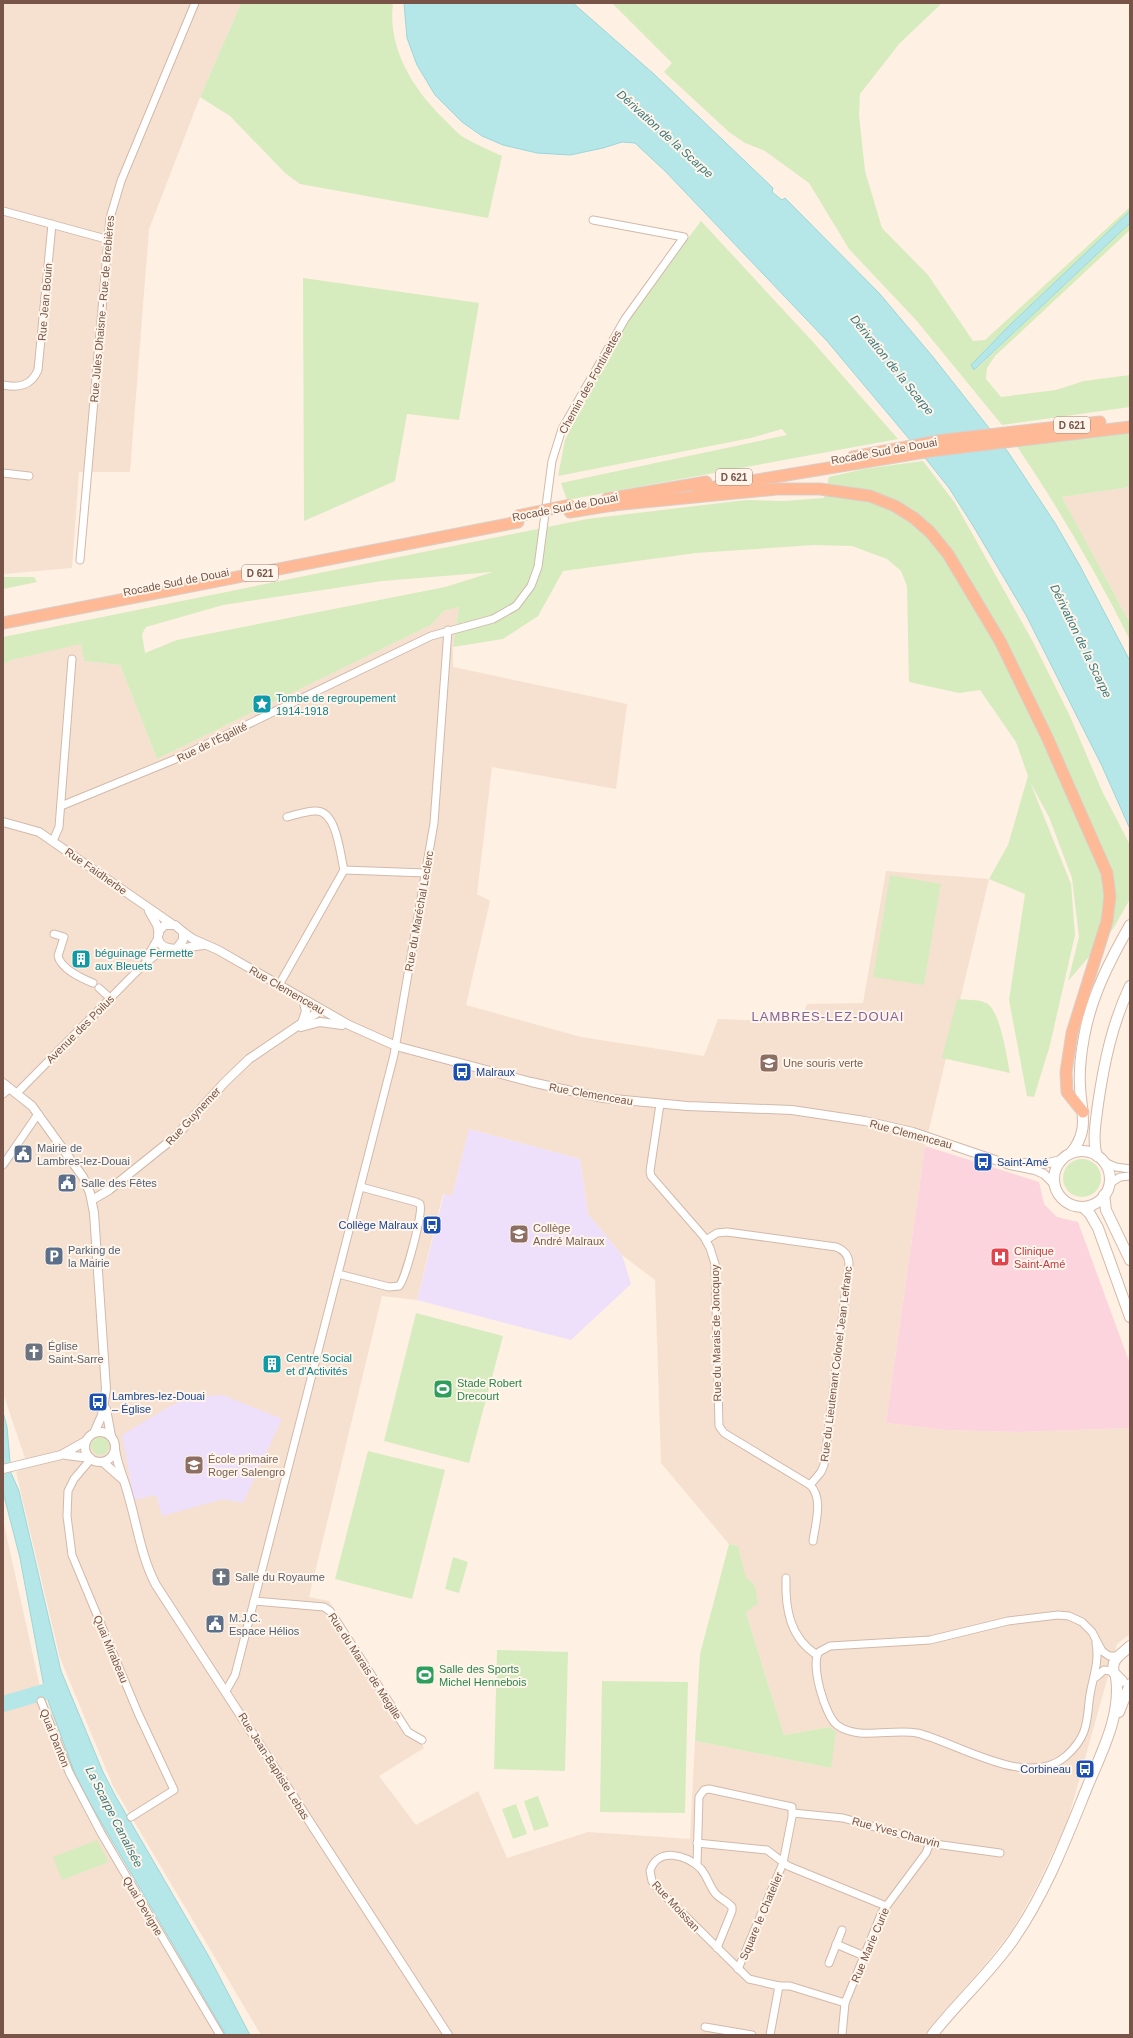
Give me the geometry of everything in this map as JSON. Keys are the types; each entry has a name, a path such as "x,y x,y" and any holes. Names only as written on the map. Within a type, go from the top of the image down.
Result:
{"highway":[{"name":"Rocade Sud de Douai","path":"570,509 613,505 901,452 1130,420"},
{"name":"Rocade Sud de Douai","path":"1016,435 1130,427"},
{"name":"Rocade Sud de Douai","path":"3,616 846,458 901,452"},
{"path":"613,505 777,489 834,490 870,496 895,506 914,518 939,543 983,611 1026,692 1107,874 1110,896 1106,921 1072,1033 1066,1072 1067,1092 1083,1112"},
{"name":"Rocade Sud de Douai","path":"3,623 518,519"}],"main road":[{"path":"1130,925 1107,968 1088,1020 1080,1064 1083,1112 1082,1134 1071,1153 1061,1160 1055,1171 1054,1184 1058,1193 1064,1201 1073,1206 1083,1207 1096,1203 1104,1195 1109,1184 1109,1174 1095,1148 1095,1130 1106,1056 1114,1025 1130,986"},
{"path":"1071,1153 1086,1151 1101,1159"},
{"path":"1104,1195 1106,1210 1130,1260"},
{"path":"1083,1207 1090,1214 1098,1228 1130,1317"},
{"path":"1107,1738 1116,1708 1115,1675 1113,1665 1130,1646"},
{"path":"932,2035 1001,1955 1031,1911 1052,1873 1130,1683 1122,1681 1115,1675"}],"street":[{"name":"Rue Jules Dhaisne - Rue de Brebières","path":"80,560 106,239 117,192 195,3"},
{"path":"3,211 106,239"},
{"name":"Chemin des Fontinettes","path":"448,630 487,621 501,616 516,606 529,590 536,577 552,461 562,429 625,319 684,236 593,220"},
{"name":"Rue Jean Bouin","path":"3,385 21,386 34,379 39,366 52,224"},
{"path":"3,473 29,476"},
{"name":"Rue de l'Égalité","path":"61,806 178,758 431,636 448,630"},
{"name":"Rue du Maréchal Leclerc","path":"226,1691 235,1675 396,1046 426,873 435,809 448,630"},
{"path":"53,841 59,827 72,660"},
{"path":"279,985 344,870 333,822 327,814 318,811 287,817"},
{"name":"Rue Faidherbe","path":"3,822 34,830 53,841 172,924"},
{"path":"344,870 426,873"},
{"name":"Rue Faidherbe","path":"138,901 150,913 157,925 158,936"},
{"path":"172,924 178,926 183,932 182,942 173,948 162,946 158,936 164,926 172,924"},
{"name":"Rue Clemenceau","path":"183,932 204,945 218,950 354,1028 396,1046 551,1087 604,1098 660,1104 814,1112 905,1130 1038,1171 1054,1184"},
{"path":"54,934 64,937 58,956 60,961 75,974 93,983"},
{"name":"Avenue des Poilus","path":"143,965 158,936"},
{"name":"Rue Clemenceau","path":"173,948 204,945"},
{"name":"Avenue des Poilus","path":"3,1094 110,998 143,965 156,955 173,948"},
{"path":"99,988 110,998"},
{"path":"301,1024 306,1011 303,999"},
{"path":"315,1023 320,1019 322,1010"},
{"name":"Rue Guynemer","path":"92,1200 109,1190 164,1147 243,1065 262,1049 322,1010"},
{"name":"Rue Guynemer","path":"292,1030 315,1023 332,1023 354,1028"},
{"path":"3,1469 61,1455 76,1455 103,1462 112,1456 115,1449 115,1443 111,1436 105,1398 103,1341 92,1200 83,1177 38,1114 10,1088"},
{"name":"Rue du Marais de Joncquoy","path":"660,1104 650,1171 651,1176 706,1240 712,1253 717,1275 717,1419 720,1429 724,1433 810,1485"},
{"path":"3,1166 38,1114"},
{"path":"1101,1159 1116,1167 1130,1169"},
{"name":"Rue Clemenceau","path":"1002,1161 1044,1164 1061,1160"},
{"path":"1109,1184 1120,1177 1130,1176"},
{"path":"338,1274 396,1287 403,1280 411,1251 421,1211 420,1204 361,1187"},
{"name":"Rue du Lieutenant Colonel Jean Lefranc","path":"706,1240 717,1233 727,1232 836,1247 841,1249 848,1258 849,1264 824,1465 821,1472 810,1485"},
{"path":"61,1455 86,1441 94,1433 102,1415 105,1398"},
{"path":"94,1433 102,1432 111,1436"},
{"path":"86,1441 85,1451 90,1459"},
{"name":"Rue Jean-Baptiste Lebas","path":"115,1449 117,1462 126,1486 152,1577 275,1770 448,2035"},
{"name":"Quai Mirabeau","path":"90,1459 76,1476 68,1491 67,1516 72,1555 138,1713 174,1790 131,1817"},
{"name":"Rue Jean-Baptiste Lebas","path":"103,1462 115,1471 126,1486"},
{"path":"810,1485 814,1490 818,1505 813,1541"},
{"path":"786,1578 787,1603 794,1628 803,1645 817,1655"},
{"name":"Rue du Marais de Megille","path":"254,1601 327,1608 332,1613 408,1732 422,1740"},
{"path":"1058,1615 1069,1616 1082,1622 1092,1632 1096,1643 1098,1660 1089,1699 1088,1724 1084,1734 1073,1750 1052,1764 1016,1767 991,1761 918,1734 893,1731 864,1732 846,1730 838,1726 832,1720 825,1705 816,1669 817,1655 825,1648 835,1646 930,1640 1008,1621 1058,1615"},
{"path":"1096,1643 1107,1655 1123,1655"},
{"path":"1094,1679 1104,1670 1110,1671 1115,1675"},
{"name":"Quai Danton","path":"40,1701 71,1776"},
{"name":"Quai Devigne","path":"71,1776 117,1862 220,2035"},
{"path":"697,1865 699,1797 701,1792 706,1789 787,1804 792,1806 793,1813"},
{"name":"Rue Yves Chauvin","path":"793,1813 848,1819 930,1843 1000,1853"},
{"name":"Square le Chatelier","path":"738,1969 783,1864 793,1813"},
{"path":"697,1843 767,1850 783,1864 886,1906"},
{"name":"Rue Marie Curie","path":"842,2035 845,2003 886,1906 926,1853 930,1843"},
{"name":"Rue Moissan","path":"717,1948 732,1911 732,1907 714,1892 705,1874 697,1865 681,1856 664,1856 657,1858 652,1864 650,1871 650,1878 657,1888 717,1948 738,1969 749,1979 779,1986 790,1986 845,2003"},
{"path":"829,1963 842,1930"},
{"path":"836,1944 864,1956"},
{"path":"770,2035 779,1986"},
{"path":"705,2027 752,2035"}],"shaded area":[{"path":"3,3 241,3 200,97 149,229 130,472 79,472 72,568 3,574"},
{"path":"1130,487 1130,623 1062,497"},
{"path":"459,607 453,647 453,667 627,704 616,789 492,767 477,894 490,901 466,1005 581,1037 704,1056 718,1019 801,1022 807,1004 863,1003 886,871 989,879 925,1146 886,1423 946,1430 1020,1432 1130,1428 1130,1634 1117,1644 1067,1823 1038,1884 1012,1931 924,2035 261,2035 113,1786 60,1658 16,1472 28,1467 3,1393 3,665 11,660 81,643 84,661 120,665 157,759 431,625 444,611","holes":["469,1129 580,1159 588,1214 622,1255 655,1280 661,1463 729,1544 738,1546 746,1578 755,1586 746,1613 784,1735 829,1727 831,1768 695,1741 690,1839 588,1832 507,1858 478,1791 416,1825 379,1776 424,1748 329,1601 309,1597 382,1296 417,1300 443,1194 452,1196"]},
{"name":"Collège André Malraux","path":"469,1129 580,1159 588,1214 622,1255 631,1284 571,1340 417,1300 444,1194 452,1196"},
{"name":"Clinique Saint-Amé","path":"925,1146 1039,1182 1044,1204 1057,1217 1078,1222 1130,1364 1130,1428 1020,1432 946,1430 886,1423"},
{"name":"École primaire Roger Salengro","path":"223,1395 282,1419 243,1503 223,1499 162,1516 156,1495 134,1500 122,1435 170,1406 189,1398 200,1402 203,1396"},
{"path":"3,1520 40,1687 60,1729 76,1774 120,1857 226,2035 3,2035"}],"green space":[{"path":"241,3 393,3 392,20 394,37 399,53 414,84 435,110 459,134 472,142 502,156 488,218 300,184 285,173 230,116 200,97"},
{"path":"612,3 942,3 899,44 860,94 859,115 865,171 882,228 928,275 973,341 985,340 1130,207 1130,211 1010,325 971,365 975,370 1130,223 1130,230 995,356 987,368 986,379 1001,397 1056,390 1084,381 1130,375 1130,407 1002,425 916,320 849,249 809,183 765,151 745,143 729,132 664,72 672,63"},
{"path":"701,221 813,342 898,439 567,500 561,483 787,435 782,429 751,438 558,476 565,440 613,344 641,296 644,297"},
{"path":"303,278 479,303 459,420 407,414 395,481 304,521"},
{"path":"1130,431 1130,487 1062,497 1130,623 1130,640 1076,540 1016,445"},
{"path":"923,461 955,503 1033,642 1069,714 1102,791 1130,845 1130,899 1113,929 1068,981 1079,937 1072,878 1049,817 1030,782 1071,884 1075,935 1050,1045 1034,1097 1027,1096 1009,1000 1025,894 989,879 1008,845 1028,776 1016,742 980,690 959,693 909,682 907,586 901,571 887,559 852,546 814,545 696,553 563,571 538,616 503,639 453,647 459,607 444,611 431,625 157,759 120,665 84,661 81,644 11,660 3,665 3,637 587,519 746,500 784,501 824,498 829,477 864,469","holes":["493,572 445,587 177,640 145,653 142,634 146,627 223,605 382,581"]},
{"path":"3,577 34,577 37,582 3,589"},
{"path":"890,875 941,884 924,985 873,977"},
{"path":"957,999 979,1001 986,1003 991,1007 999,1024 1010,1073 942,1058"},
{"path":"1078,1159 1086,1159 1093,1162 1098,1167 1101,1178 1098,1189 1093,1194 1086,1197 1078,1197 1071,1194 1066,1189 1063,1182 1063,1174 1066,1167 1071,1162"},
{"name":"Stade Robert Drecourt","path":"416,1313 503,1336 469,1463 384,1441"},
{"path":"100,1437 106,1440 109,1446 106,1452 100,1455 94,1452 91,1446 94,1440"},
{"path":"368,1451 445,1470 412,1599 335,1579"},
{"path":"729,1544 738,1546 746,1577 755,1586 758,1603 746,1613 784,1735 829,1727 836,1732 831,1768 695,1741 700,1654"},
{"path":"453,1557 468,1562 459,1593 445,1589"},
{"path":"497,1650 568,1652 565,1771 494,1769"},
{"path":"602,1681 688,1682 685,1813 600,1812"},
{"path":"538,1796 549,1826 534,1831 524,1801"},
{"path":"516,1804 527,1834 513,1839 502,1809"},
{"path":"97,1840 109,1862 62,1880 53,1857"}],"water":[{"name":"Dérivation de la Scarpe","path":"404,3 573,3 655,75 773,188 772,192 782,200 785,198 879,293 933,357 1008,452 1055,523 1080,566 1130,661 1130,829 1102,766 1026,615 972,524 949,488 827,341 665,171 635,143 622,142 603,148 570,155 537,153 503,145 482,136 462,122 435,95 417,65 407,38"},
{"path":"1130,211 1130,223 974,370 971,365 1010,325"},
{"name":"La Scarpe Canalisée","path":"3,1412 7,1427 11,1473 19,1491 61,1671 103,1772 208,1955 250,2035 226,2035 90,1803 75,1774 45,1692 20,1558 3,1492"}],"waterway":[{"path":"3,1704 58,1688"}],"place":[{"name":"Tombe de regroupement 1914-1918","path":"262,704"},
{"name":"béguinage Fermette aux Bleuets","path":"81,959"},
{"name":"Une souris verte","path":"769,1063"},
{"name":"Malraux","path":"462,1072"},
{"name":"Mairie de Lambres-lez-Douai","path":"23,1154"},
{"name":"Saint-Amé","path":"983,1162"},
{"name":"Salle des Fêtes","path":"67,1183"},
{"name":"Collège Malraux","path":"432,1225"},
{"name":"Collège André Malraux","path":"519,1234"},
{"name":"Parking de la Mairie","path":"54,1256"},
{"name":"Clinique Saint-Amé","path":"1000,1257"},
{"name":"Église Saint-Sarre","path":"34,1352"},
{"name":"Centre Social et d'Activités","path":"272,1364"},
{"name":"Stade Robert Drecourt","path":"443,1389"},
{"name":"Lambres-lez-Douai – Église","path":"98,1402"},
{"name":"École primaire Roger Salengro","path":"194,1465"},
{"name":"Salle du Royaume","path":"221,1577"},
{"name":"M.J.C. Espace Hélios","path":"215,1624"},
{"name":"Salle des Sports Michel Hennebois","path":"425,1675"},
{"name":"Corbineau","path":"1085,1769"}],"district":[{"name":"LAMBRES-LEZ-DOUAI","path":"828,1016"}]}
